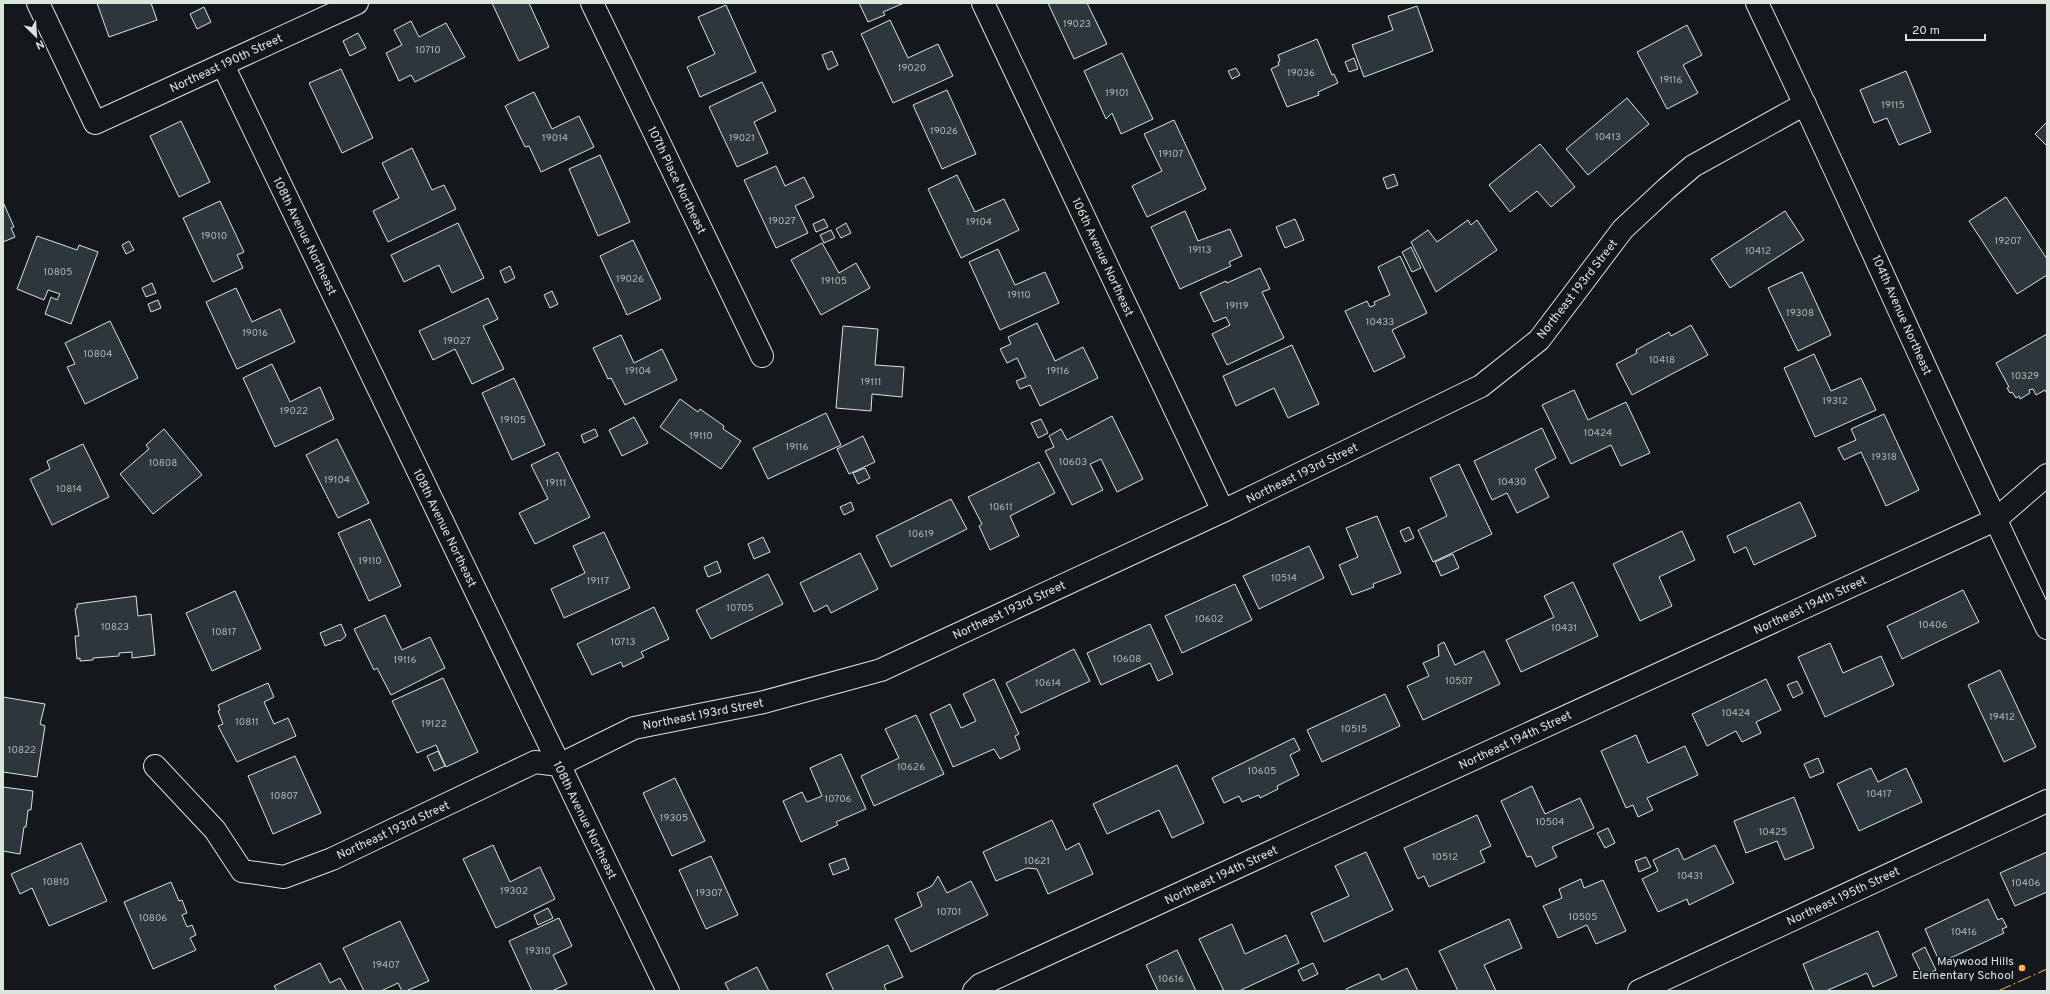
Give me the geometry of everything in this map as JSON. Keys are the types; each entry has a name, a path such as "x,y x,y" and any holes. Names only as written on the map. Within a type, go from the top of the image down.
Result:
{"street":[{"name":"Northeast 190th Street","path":"38,3 95,123 357,3"},
{"name":"107th Place Northeast","path":"592,3 762,356"},
{"name":"106th Avenue Northeast","path":"984,3 1223,511"},
{"name":"104th Avenue Northeast","path":"1756,3 1805,104 1995,520 2047,628"},
{"name":"108th Avenue Northeast","path":"223,65 668,991"},
{"name":"Northeast 193rd Street","path":"155,766 215,830 242,871 284,877 332,859 535,762 559,765 634,728 764,702 881,670 1223,511 1481,386 1539,340 1623,229 1666,189 1693,166 1805,104"},
{"name":"Northeast 194th Street","path":"974,991 980,985 1995,520 2047,475"},
{"name":"Northeast 195th Street","path":"1639,991 2047,801"}],"building":[{"path":"97,3 151,3 157,20 109,37"},
{"path":"492,3 529,3 549,47 519,61"},
{"path":"859,3 904,3 883,12 885,15 868,22"},
{"path":"1048,3 1087,3 1107,44 1074,59"},
{"path":"726,5 756,72 700,97 687,67 715,54 698,17"},
{"path":"1417,6 1433,51 1364,77 1352,45 1393,30 1388,16"},
{"path":"204,7 211,22 197,29 190,14"},
{"path":"890,20 908,58 938,44 953,76 893,103 861,34"},
{"path":"411,21 419,37 446,23 465,57 415,82 411,75 399,81 386,53 402,45 394,30"},
{"path":"1687,25 1702,55 1683,65 1698,93 1667,109 1637,52"},
{"path":"358,33 366,48 350,56 343,41"},
{"path":"1317,39 1332,75 1334,74 1338,83 1318,92 1319,95 1287,107 1271,69 1279,65 1278,62 1280,61 1278,55"},
{"path":"832,51 838,65 828,70 822,55"},
{"path":"1122,53 1153,119 1121,134 1112,113 1106,119 1084,71"},
{"path":"1354,58 1358,69 1349,72 1345,62"},
{"path":"1236,68 1240,75 1232,79 1228,71"},
{"path":"341,69 373,138 342,153 309,83"},
{"path":"1906,71 1931,132 1899,145 1887,118 1874,123 1860,90"},
{"path":"762,82 776,111 754,122 768,153 737,167 709,107"},
{"path":"947,90 976,154 942,169 913,105"},
{"path":"534,92 552,129 579,116 594,147 541,172 529,146 525,147 505,106"},
{"path":"1627,98 1649,124 1588,175 1566,149"},
{"path":"1174,120 1206,189 1147,217 1132,186 1162,171 1144,134"},
{"path":"181,121 210,182 179,197 150,136"},
{"path":"2047,122 2047,146 2035,134"},
{"path":"1540,144 1575,187 1551,207 1537,191 1510,212 1489,185"},
{"path":"412,148 432,190 444,185 456,209 388,242 373,211 399,198 382,163"},
{"path":"600,155 630,222 598,236 569,169"},
{"path":"776,166 785,186 804,177 814,197 795,206 808,233 776,248 744,180"},
{"path":"1394,174 1398,185 1387,189 1383,178"},
{"path":"957,175 975,212 1004,199 1019,230 961,258 928,189"},
{"path":"2006,197 2047,259 2047,275 2017,294 1969,221"},
{"path":"220,201 244,252 237,255 243,268 213,282 183,218"},
{"path":"3,202 14,227 11,228 15,237 3,242"},
{"path":"1185,211 1198,241 1230,229 1242,256 1229,262 1231,266 1180,289 1151,227"},
{"path":"1785,211 1804,240 1730,288 1711,259"},
{"path":"824,219 828,227 816,232 813,224"},
{"path":"1295,219 1304,240 1285,248 1276,227"},
{"path":"1468,220 1471,225 1477,220 1497,250 1436,292 1411,242 1428,230 1437,242"},
{"path":"458,223 484,278 452,293 439,265 404,282 391,255"},
{"path":"846,223 851,233 841,238 836,229"},
{"path":"831,230 835,238 824,243 820,235"},
{"path":"37,236 77,250 79,245 98,252 71,324 45,314 51,297 57,300 60,294 48,290 44,300 17,289"},
{"path":"633,240 661,299 627,315 600,256"},
{"path":"129,241 134,250 126,254 122,245"},
{"path":"822,243 839,273 856,263 870,288 821,315 791,260"},
{"path":"1411,247 1421,268 1412,272 1402,252"},
{"path":"998,249 1015,285 1045,272 1059,303 1000,330 969,262"},
{"path":"1400,256 1427,313 1392,330 1405,357 1374,372 1345,311 1367,301 1370,307 1375,305 1374,302 1390,295 1378,267"},
{"path":"510,266 515,278 505,283 500,271"},
{"path":"1260,268 1270,289 1262,292 1284,338 1227,365 1212,334 1230,325 1226,317 1214,322 1200,293"},
{"path":"1802,272 1831,335 1798,351 1768,288"},
{"path":"152,283 156,293 146,297 142,288"},
{"path":"236,288 252,322 280,309 295,342 237,369 206,302"},
{"path":"552,291 558,304 550,308 544,295"},
{"path":"488,298 498,319 483,326 504,369 472,384 455,349 433,360 419,331"},
{"path":"158,300 161,308 151,312 148,304"},
{"path":"110,321 138,378 85,404 67,367 75,364 65,343"},
{"path":"1037,323 1055,361 1083,347 1098,378 1040,406 1030,385 1020,389 1016,381 1026,377 1017,358 1007,363 1000,349 1011,344 1008,337"},
{"path":"1691,325 1708,355 1632,395 1616,364 1637,353 1636,350 1669,332 1671,336"},
{"path":"843,326 878,329 875,365 904,367 902,397 872,394 871,411 836,408"},
{"path":"2047,334 2047,394 2045,390 2036,395 2033,389 2029,390 2030,393 2020,399 2019,396 2016,398 2007,388 2009,387 1996,363"},
{"path":"621,335 634,363 662,349 677,380 625,405 611,378 608,379 593,348"},
{"path":"1292,345 1319,404 1288,418 1274,388 1236,406 1223,376"},
{"path":"1814,354 1831,391 1861,378 1876,410 1815,437 1784,368"},
{"path":"272,364 290,402 320,387 334,419 275,447 243,378"},
{"path":"514,378 545,445 512,460 482,393"},
{"path":"1574,390 1588,420 1626,402 1650,453 1621,466 1611,445 1571,464 1542,405"},
{"path":"680,399 698,412 700,409 724,426 723,429 741,441 721,469 660,427"},
{"path":"826,413 841,445 768,479 753,448"},
{"path":"1884,414 1919,490 1886,506 1861,452 1844,460 1838,448 1856,440 1851,429"},
{"path":"1112,416 1143,479 1117,492 1101,459 1090,464 1103,490 1072,505 1045,451 1054,447 1049,436 1061,429 1067,440"},
{"path":"634,417 648,443 622,456 609,430"},
{"path":"1041,419 1048,433 1038,438 1031,423"},
{"path":"1542,428 1556,458 1535,469 1549,497 1517,513 1507,493 1492,500 1474,461"},
{"path":"164,429 202,475 153,514 120,474 149,449 146,445"},
{"path":"595,429 598,436 584,443 581,435"},
{"path":"863,436 875,462 849,474 837,449"},
{"path":"337,439 369,503 338,518 306,455"},
{"path":"83,444 109,497 52,525 30,479 50,469 47,461"},
{"path":"558,452 590,517 535,544 519,513 548,499 531,465"},
{"path":"1039,462 1055,493 1010,516 1019,536 990,550 979,526 982,524 968,497"},
{"path":"1459,464 1492,534 1433,562 1418,530 1447,516 1430,478"},
{"path":"865,468 870,478 858,484 853,473"},
{"path":"951,499 967,529 891,567 876,536"},
{"path":"851,502 854,510 844,515 840,507"},
{"path":"1800,502 1816,536 1754,565 1746,547 1734,553 1727,536"},
{"path":"1377,516 1401,573 1373,584 1374,587 1352,595 1339,565 1358,557 1346,528"},
{"path":"370,519 401,586 369,601 338,533"},
{"path":"1409,527 1414,538 1405,542 1400,531"},
{"path":"1682,531 1695,560 1659,577 1672,606 1640,621 1613,564"},
{"path":"604,532 630,588 564,618 551,589 585,573 573,546"},
{"path":"763,537 770,552 754,559 748,544"},
{"path":"1309,546 1324,578 1259,609 1243,576"},
{"path":"860,553 878,589 831,613 827,605 814,612 800,583"},
{"path":"1453,554 1459,568 1441,576 1435,562"},
{"path":"717,561 721,572 708,577 704,567"},
{"path":"768,574 783,604 711,639 696,610"},
{"path":"1573,582 1598,636 1521,672 1506,640 1554,617 1544,596"},
{"path":"1235,584 1252,620 1182,653 1165,616"},
{"path":"1963,590 1979,622 1902,659 1887,626"},
{"path":"235,591 261,649 212,671 186,613"},
{"path":"136,596 138,616 151,614 155,655 132,658 132,652 119,653 119,656 93,658 93,660 80,661 80,658 77,659 75,636 79,636 75,609 77,608 77,604"},
{"path":"654,607 669,639 641,652 644,657 623,667 621,662 592,675 577,644"},
{"path":"385,615 402,650 430,637 445,668 391,695 377,668 374,670 354,629"},
{"path":"341,624 346,636 340,641 339,640 325,646 320,633"},
{"path":"1150,624 1173,674 1158,681 1150,663 1101,685 1087,653"},
{"path":"1444,642 1455,665 1484,651 1500,684 1423,720 1407,686 1429,676 1423,663 1439,656 1438,645"},
{"path":"1830,643 1843,673 1881,656 1894,685 1825,717 1798,657"},
{"path":"1074,649 1090,681 1021,713 1006,683"},
{"path":"2000,670 2036,747 2004,762 1968,685"},
{"path":"443,678 478,752 446,767 436,745 417,753 392,701"},
{"path":"994,679 1019,734 1015,736 1020,749 1000,759 994,749 953,767 930,714 950,704 961,728 976,721 963,694"},
{"path":"1766,679 1781,710 1756,722 1761,733 1742,742 1736,731 1707,746 1692,714"},
{"path":"1797,681 1803,693 1793,698 1787,685"},
{"path":"268,683 274,697 264,702 274,724 288,718 296,736 237,762 218,726 223,724 218,711 220,710 218,705"},
{"path":"1385,694 1400,726 1322,762 1307,730"},
{"path":"3,697 45,704 40,724 45,726 37,777 3,772"},
{"path":"916,715 944,774 874,806 861,776 899,758 885,729"},
{"path":"1636,735 1648,763 1685,746 1698,775 1647,798 1653,810 1638,817 1633,805 1626,808 1601,751"},
{"path":"1294,738 1300,750 1290,755 1299,775 1277,786 1278,789 1260,798 1259,795 1242,802 1239,796 1224,803 1212,778"},
{"path":"438,751 445,766 434,771 427,756"},
{"path":"841,754 866,809 836,822 838,825 801,842 783,801 802,792 807,802 822,796 810,768"},
{"path":"295,756 321,813 273,834 248,776"},
{"path":"1818,758 1824,772 1810,778 1804,764"},
{"path":"1177,765 1204,823 1172,838 1159,810 1107,834 1093,804"},
{"path":"1871,768 1878,782 1906,768 1922,802 1859,831 1837,784"},
{"path":"675,778 705,841 672,856 643,793"},
{"path":"1532,786 1545,814 1580,798 1594,828 1552,847 1557,857 1536,867 1531,856 1527,857 1501,801"},
{"path":"3,787 33,791 31,810 28,810 20,854 3,851"},
{"path":"1794,797 1814,848 1785,860 1777,841 1746,853 1734,821"},
{"path":"1477,815 1491,846 1480,851 1485,862 1429,887 1424,876 1418,879 1404,848"},
{"path":"1052,820 1066,850 1079,843 1093,874 1048,894 1037,869 1027,868 996,881 983,852"},
{"path":"1608,828 1615,843 1605,848 1597,833"},
{"path":"81,843 107,901 49,926 32,888 20,894 11,874"},
{"path":"493,845 510,882 540,867 555,899 496,928 463,859"},
{"path":"1715,845 1734,883 1689,905 1687,899 1658,912 1642,879 1658,871 1653,860 1678,848 1684,860"},
{"path":"1366,852 1393,910 1324,942 1311,913 1349,896 1335,866"},
{"path":"2047,852 2047,892 2015,906 2000,873"},
{"path":"711,856 738,915 706,929 679,870"},
{"path":"1646,857 1651,867 1639,872 1635,861"},
{"path":"845,858 849,869 833,875 829,864"},
{"path":"938,876 947,893 971,881 988,915 911,952 895,919 922,906 917,893 932,886"},
{"path":"1581,879 1584,888 1603,880 1626,931 1596,944 1587,925 1558,938 1543,906 1562,898 1559,889"},
{"path":"171,882 179,901 182,900 187,913 182,915 187,927 192,925 196,935 190,938 196,950 153,969 124,902"},
{"path":"1988,899 1998,920 2002,918 2007,927 2002,929 2004,933 1940,963 1925,929"},
{"path":"548,908 553,918 538,925 534,915"},
{"path":"559,918 572,946 553,955 567,984 552,991 532,991 509,941"},
{"path":"1509,919 1522,948 1484,965 1496,991 1458,991 1439,951"},
{"path":"400,921 429,981 406,991 402,991 398,983 381,991 364,991 343,948"},
{"path":"1232,924 1245,954 1286,935 1299,963 1239,991 1224,991 1199,939"},
{"path":"1878,931 1897,976 1873,987 1867,973 1826,991 1814,991 1803,964"},
{"path":"888,945 903,977 884,985 886,990 884,991 834,991 826,974"},
{"path":"1925,947 1936,970 1923,976 1912,954"},
{"path":"1177,950 1196,991 1158,991 1146,965"},
{"path":"320,963 330,983 340,978 347,991 277,991 274,986"},
{"path":"1313,963 1318,974 1303,981 1298,970"},
{"path":"757,967 769,991 729,991 725,983"},
{"path":"1407,968 1418,991 1347,991 1346,989 1379,974 1382,980"}],"power":[{"path":"1998,991 2047,969"}],"place":[{"name":"Maywood Hills Elementary School","path":"2022,968"}]}
